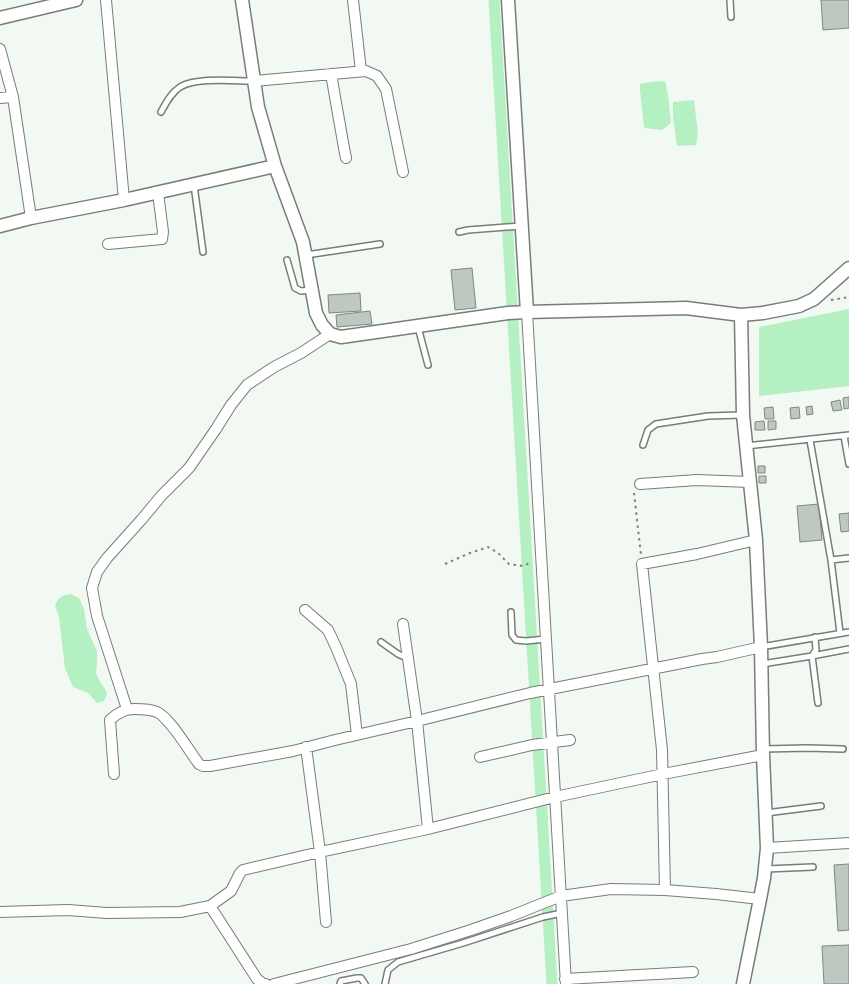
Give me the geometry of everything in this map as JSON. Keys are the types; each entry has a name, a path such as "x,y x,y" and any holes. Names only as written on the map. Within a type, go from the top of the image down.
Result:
{"street":[{"path":"0,18 76,0"},
{"path":"106,0 124,200"},
{"path":"242,0 258,107 275,166 303,242 316,313 322,325 330,334 340,337 517,313 686,308 741,315 763,314 799,306 814,299 849,268"},
{"path":"353,0 361,72"},
{"path":"508,0 517,227 517,313 542,639 540,691 548,743 558,914 566,982 693,972"},
{"path":"0,49 13,97 31,218"},
{"path":"254,81 366,71 378,76 386,89 402,172"},
{"path":"331,74 346,158"},
{"path":"0,98 13,97"},
{"path":"0,226 275,166"},
{"path":"108,244 162,239 163,232 158,193"},
{"path":"741,315 743,415 756,540 767,848 760,899 743,984"},
{"path":"127,709 97,616 92,588 97,572 107,558 189,468 231,404 246,385 330,334"},
{"path":"640,484 697,480 750,482"},
{"path":"665,890 664,774 642,564 697,554 756,540"},
{"path":"305,610 328,630 336,647 351,684 357,734"},
{"path":"403,624 417,721 428,829"},
{"path":"114,774 110,720 116,714 127,709 158,712 174,727 199,764 204,766 293,751 540,691 761,647"},
{"path":"480,757 570,740"},
{"path":"306,747 320,852 326,922"},
{"path":"0,912 68,910 106,913 180,912 210,906 232,891 243,870 428,829 551,798 763,752"},
{"path":"767,848 849,843"},
{"path":"274,984 411,949 471,930 557,897 611,889 665,890 760,899"},
{"path":"210,906 258,979 266,984"}],"lane":[{"path":"730,0 731,17"},
{"path":"161,112 174,92 191,82 254,81"},
{"path":"194,184 203,252"},
{"path":"459,232 517,227"},
{"path":"305,256 380,244"},
{"path":"287,260 295,288 301,291 312,290"},
{"path":"418,326 428,364"},
{"path":"643,445 648,430 656,424 708,416 743,415"},
{"path":"746,446 847,436 849,464"},
{"path":"810,440 831,560 840,633"},
{"path":"831,560 849,558"},
{"path":"511,612 512,635 516,640 542,639"},
{"path":"761,647 849,632"},
{"path":"816,637 816,650 812,656 818,703"},
{"path":"382,642 407,658"},
{"path":"761,664 849,649"},
{"path":"763,752 807,748 843,749"},
{"path":"765,813 821,806"},
{"path":"765,869 813,867"},
{"path":"385,984 388,970 398,962 558,914"},
{"path":"340,984 341,981 358,978 361,978 365,984"}],"path":[{"path":"640,484 634,488 642,564"},
{"path":"444,564 488,547 498,552 509,564 523,566 534,560"}],"shaded area":[{"path":"665,81 671,123 662,130 644,128 640,84"},
{"path":"694,100 698,134 696,145 677,146 673,102"},
{"path":"849,309 849,386 759,396 759,327"},
{"path":"71,594 79,598 84,609 87,629 97,651 96,674 107,694 104,701 97,703 88,693 73,687 65,668 59,617 55,605 61,597"}],"building":[{"path":"821,0 849,0 849,28 823,30"},
{"path":"472,268 476,308 455,310 451,270"},
{"path":"360,293 361,311 329,313 328,295"},
{"path":"370,311 372,324 337,327 336,315"},
{"path":"849,397 849,408 844,409 843,398"},
{"path":"840,400 842,410 833,411 831,402"},
{"path":"812,406 813,414 807,415 806,407"},
{"path":"773,407 774,419 765,419 764,408"},
{"path":"799,407 800,418 791,419 790,408"},
{"path":"764,421 765,430 755,430 755,422"},
{"path":"768,421 776,421 776,429 768,430"},
{"path":"758,466 765,466 765,473 758,473"},
{"path":"759,476 766,476 766,483 759,483"},
{"path":"819,504 822,540 800,542 797,506"},
{"path":"849,513 849,531 841,532 839,514"},
{"path":"849,864 849,930 838,931 834,865"},
{"path":"849,945 849,984 824,984 822,946"}],"waterway":[{"path":"494,0 552,984"}]}
